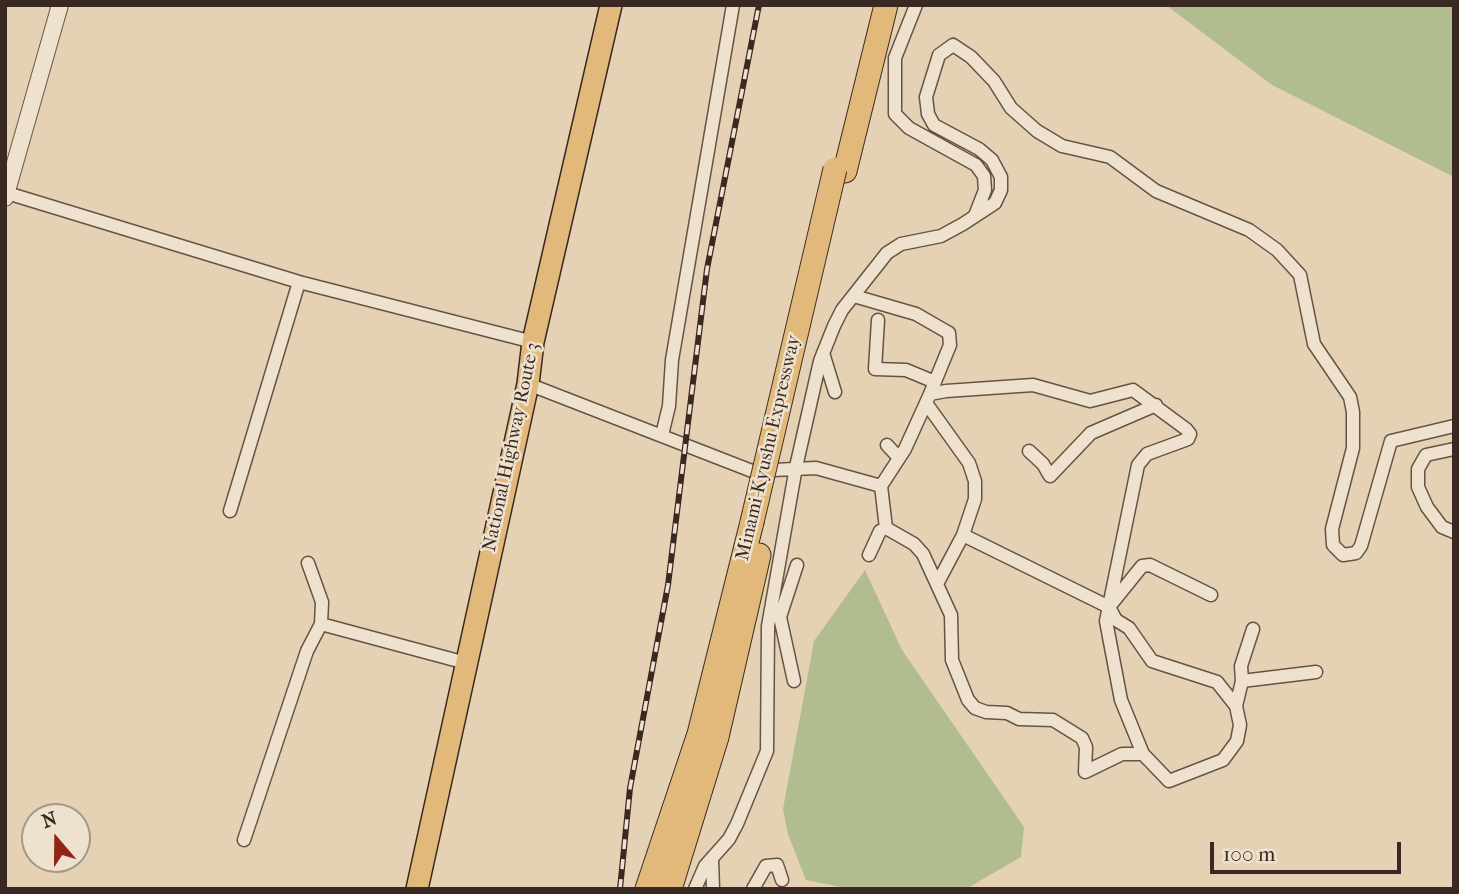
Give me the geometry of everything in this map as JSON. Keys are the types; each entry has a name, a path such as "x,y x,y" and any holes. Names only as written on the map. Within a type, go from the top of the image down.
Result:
{"highway":[{"name":"National Highway Route 3","path":"417,889 528,384 533,342 611,5"},
{"name":"Minami-Kyushu Expressway","path":"670,889 717,737 759,524 840,170 883,5"},
{"name":"Minami-Kyushu Expressway","path":"647,889 699,734 759,524"}],"street":[{"path":"60,5 6,194 299,282 533,342"},
{"path":"662,435 669,406 672,360 733,5"},
{"path":"916,5 895,58 895,114 909,128 976,165 984,176 985,190 976,213"},
{"path":"794,681 775,613 796,467 833,316 854,296 887,253 901,244 941,236 995,203 1001,190 1001,177 992,160 979,149 934,125 927,106 926,97 939,55 953,45 971,57 994,81 1011,108 1037,131 1062,146 1110,157 1156,191 1249,230 1277,250 1300,275 1314,344 1350,397 1353,412 1353,448 1332,529 1333,544 1343,555 1356,553 1362,546 1391,441 1454,426"},
{"path":"230,511 299,282"},
{"path":"854,296 916,314 948,333 950,345 900,458 881,486 886,528"},
{"path":"878,320 875,369 906,370 930,393 969,463 975,481 975,499 963,535 937,584"},
{"path":"823,353 835,392"},
{"path":"528,384 752,471 816,468 881,486"},
{"path":"930,393 1033,385 1090,401 1133,390 1156,405 1190,434 1188,439 1147,454 1138,465 1106,621 1121,700 1143,754 1169,781 1223,760 1237,741 1240,725 1236,706 1242,681 1241,666 1253,629"},
{"path":"1029,452 1043,464 1050,476 1091,433 1156,405"},
{"path":"887,445 900,458"},
{"path":"1454,449 1426,455 1418,469 1419,487 1427,507 1442,527 1454,532"},
{"path":"886,528 914,544 937,584 951,615 952,660 968,700 975,708 986,712 1007,713 1019,719 1053,720 1082,738 1086,747 1085,772 1122,754 1143,754"},
{"path":"869,555 880,531 886,528"},
{"path":"963,535 1109,607 1116,620 1129,628 1152,661 1209,677 1236,706"},
{"path":"244,840 307,650 321,624 322,602 308,563"},
{"path":"695,889 705,866 737,824 767,751 768,626 797,565"},
{"path":"1109,607 1142,566 1150,565 1211,595"},
{"path":"321,624 466,663"},
{"path":"1242,681 1316,673"},
{"path":"712,859 713,889"},
{"path":"753,889 766,866 777,866 782,880"}],"green space":[{"path":"1166,5 1454,5 1454,177 1272,85"},
{"path":"865,570 902,650 1024,827 1021,857 966,889 851,889 806,880 788,834 783,809 814,641"}],"railway":[{"path":"620,889 630,788 668,585 707,269 759,5"}]}
